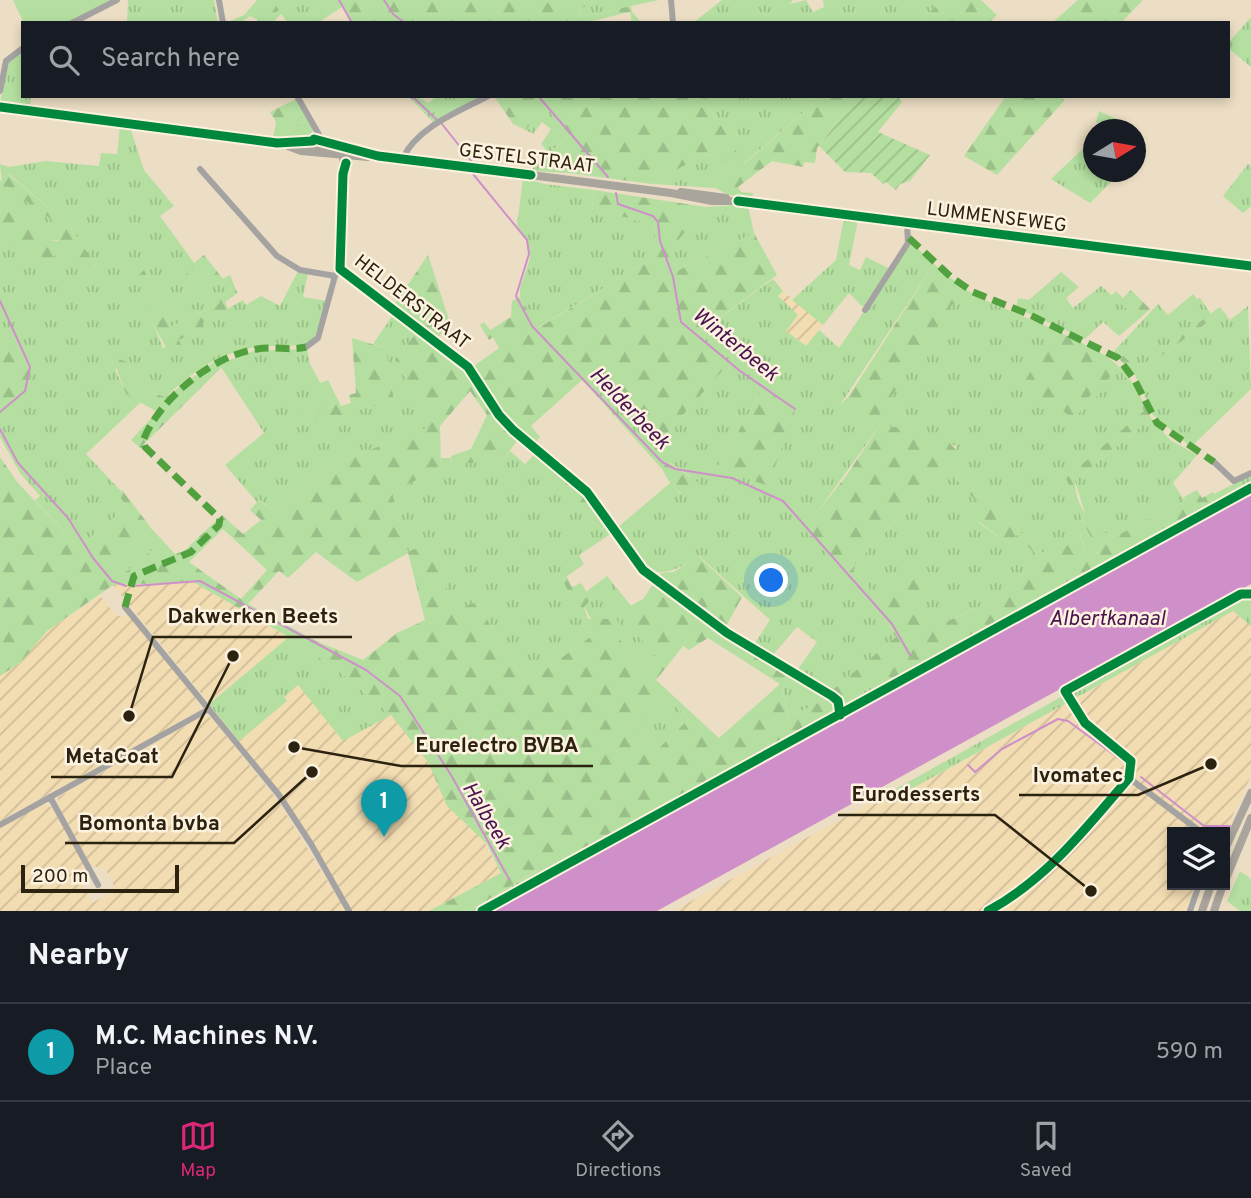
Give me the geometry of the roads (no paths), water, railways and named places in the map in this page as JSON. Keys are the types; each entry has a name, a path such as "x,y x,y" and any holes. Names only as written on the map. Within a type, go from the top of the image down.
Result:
{"main road":[{"name":"GESTELSTRAAT","path":"0,107 342,153 671,193 694,192 736,201"},
{"name":"LUMMENSEWEG","path":"736,201 1251,266"},
{"path":"1230,838 1251,793"},
{"path":"1230,869 1251,818"},
{"path":"1202,911 1209,890"},
{"path":"1214,911 1222,890"}],"street":[{"path":"76,21 117,0"},
{"path":"219,0 223,21"},
{"path":"671,0 673,21"},
{"path":"0,91 6,61 21,50"},
{"path":"298,98 322,140 323,150"},
{"path":"403,159 410,147 435,125 484,98"},
{"name":"HELDERSTRAAT","path":"306,346 318,338 322,330 335,276 340,269 345,190 342,153"},
{"path":"200,169 277,256 300,270 335,276"},
{"name":"LUMMENSEWEG","path":"864,310 908,243 908,222"},
{"name":"HELDERSTRAAT","path":"340,269 468,367 506,422 587,492 643,570 727,633 788,671"},
{"path":"1214,463 1234,481"},
{"path":"1226,486 1251,473"},
{"path":"125,607 284,803 349,911"},
{"path":"0,825 209,709"},
{"path":"988,911 1007,901 1057,862 1129,778 1194,827"},
{"path":"50,797 98,885"},
{"path":"1190,911 1197,890"}],"water":[{"name":"Albertkanaal","path":"1251,494 1251,584 657,911 493,911"}],"waterway":[{"name":"Helderbeek","path":"339,0 351,21"},
{"name":"Winterbeek","path":"384,0 393,14 402,21"},
{"name":"Helderbeek","path":"414,98 437,120"},
{"name":"Winterbeek","path":"540,98 608,177"},
{"name":"Helderbeek","path":"442,124 472,162"},
{"name":"Helderbeek","path":"473,174 527,240 529,254 516,296 532,326 662,462 675,469 732,478 783,501 892,624 910,655"},
{"name":"Winterbeek","path":"616,193 618,204 653,216 658,222 660,241 673,277 681,322 740,371 795,409"},
{"name":"Halbeek","path":"0,301 30,367 25,391 0,412"},
{"name":"Halbeek","path":"0,429 18,463 68,518 93,558 112,581 126,586"},
{"name":"Halbeek","path":"133,586 200,581 366,670 400,696 451,775 509,879"},
{"name":"Helderbeek","path":"968,765 975,772 1002,749 1058,719 1068,721 1128,765"},
{"name":"Helderbeek","path":"1141,777 1204,826 1230,826"}],"place":[{"name":"MetaCoat","path":"233,656"},
{"name":"Dakwerken Beets","path":"129,716"},
{"name":"Eurelectro BVBA","path":"294,747"},
{"name":"Ivomatec","path":"1211,764"},
{"name":"Bomonta bvba","path":"312,772"},
{"name":"M.C. Machines N.V.","path":"384,837"},
{"name":"Eurodesserts","path":"1091,891"}]}
